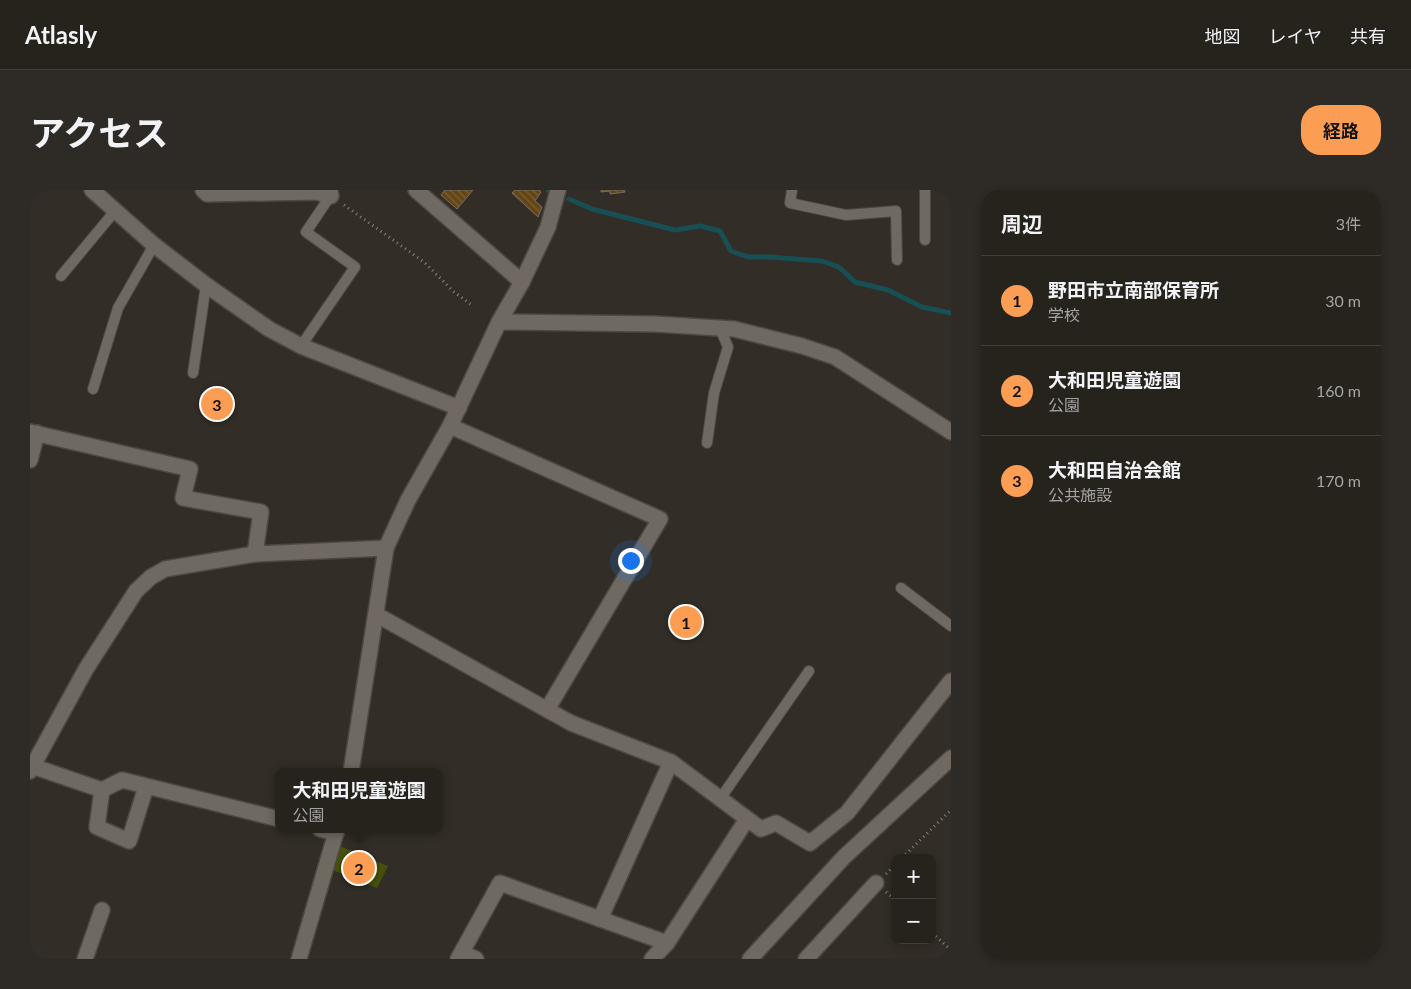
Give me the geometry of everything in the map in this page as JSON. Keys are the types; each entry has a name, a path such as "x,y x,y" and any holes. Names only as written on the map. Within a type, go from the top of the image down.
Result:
{"street":[{"path":"92,190 154,245 206,285 269,329 301,346 458,408"},
{"path":"202,190 207,194 333,193"},
{"path":"352,768 386,548 408,500 450,426 499,322 522,282 548,228 558,190"},
{"path":"420,191 522,282"},
{"path":"499,322 655,324 734,329 802,346 835,357 951,432"},
{"path":"450,426 660,519 548,708"},
{"path":"30,460 33,433 190,469 183,498 261,512 255,554"},
{"path":"275,818 122,780 102,790 31,768 86,669 136,591 151,577 165,569 255,554 386,548"},
{"path":"377,615 548,708 571,723 671,762 761,829 776,823 810,843 847,813 951,681"},
{"path":"750,959 844,857 951,758"},
{"path":"600,919 671,762"},
{"path":"102,790 97,827 129,841 146,786"},
{"path":"652,959 667,943 747,819"},
{"path":"299,959 335,833"},
{"path":"476,959 460,956 500,883 667,943"},
{"path":"806,959 876,884"},
{"path":"85,959 102,910"}],"lane":[{"path":"792,190 790,203 846,215 896,211 897,260"},
{"path":"925,190 926,240"},
{"path":"301,346 355,267 306,232 333,193"},
{"path":"61,276 115,210"},
{"path":"93,389 118,308 154,245"},
{"path":"193,373 206,285"},
{"path":"707,443 714,392 728,347 720,328"},
{"path":"901,588 951,626"},
{"path":"720,799 809,671"}],"path":[{"path":"333,193 424,262 454,292 473,306"},
{"path":"906,854 951,810"},
{"path":"936,937 951,950"}],"green space":[{"path":"337,845 388,866 377,888 330,869"}],"building":[{"path":"445,190 473,190 457,209 441,195"},
{"path":"515,190 539,190 541,192 535,201 542,207 538,217 512,193"},
{"path":"601,190 624,190 625,192 610,194 610,191 601,192"}],"waterway":[{"path":"569,199 592,209 675,230 700,226 720,231 731,251 748,257 822,261 839,267 855,282 888,290 922,307 951,313"}],"place":[{"name":"大和田自治会館","path":"217,404"},
{"name":"野田市立南部保育所","path":"686,622"},
{"name":"大和田児童遊園","path":"359,868"}]}
